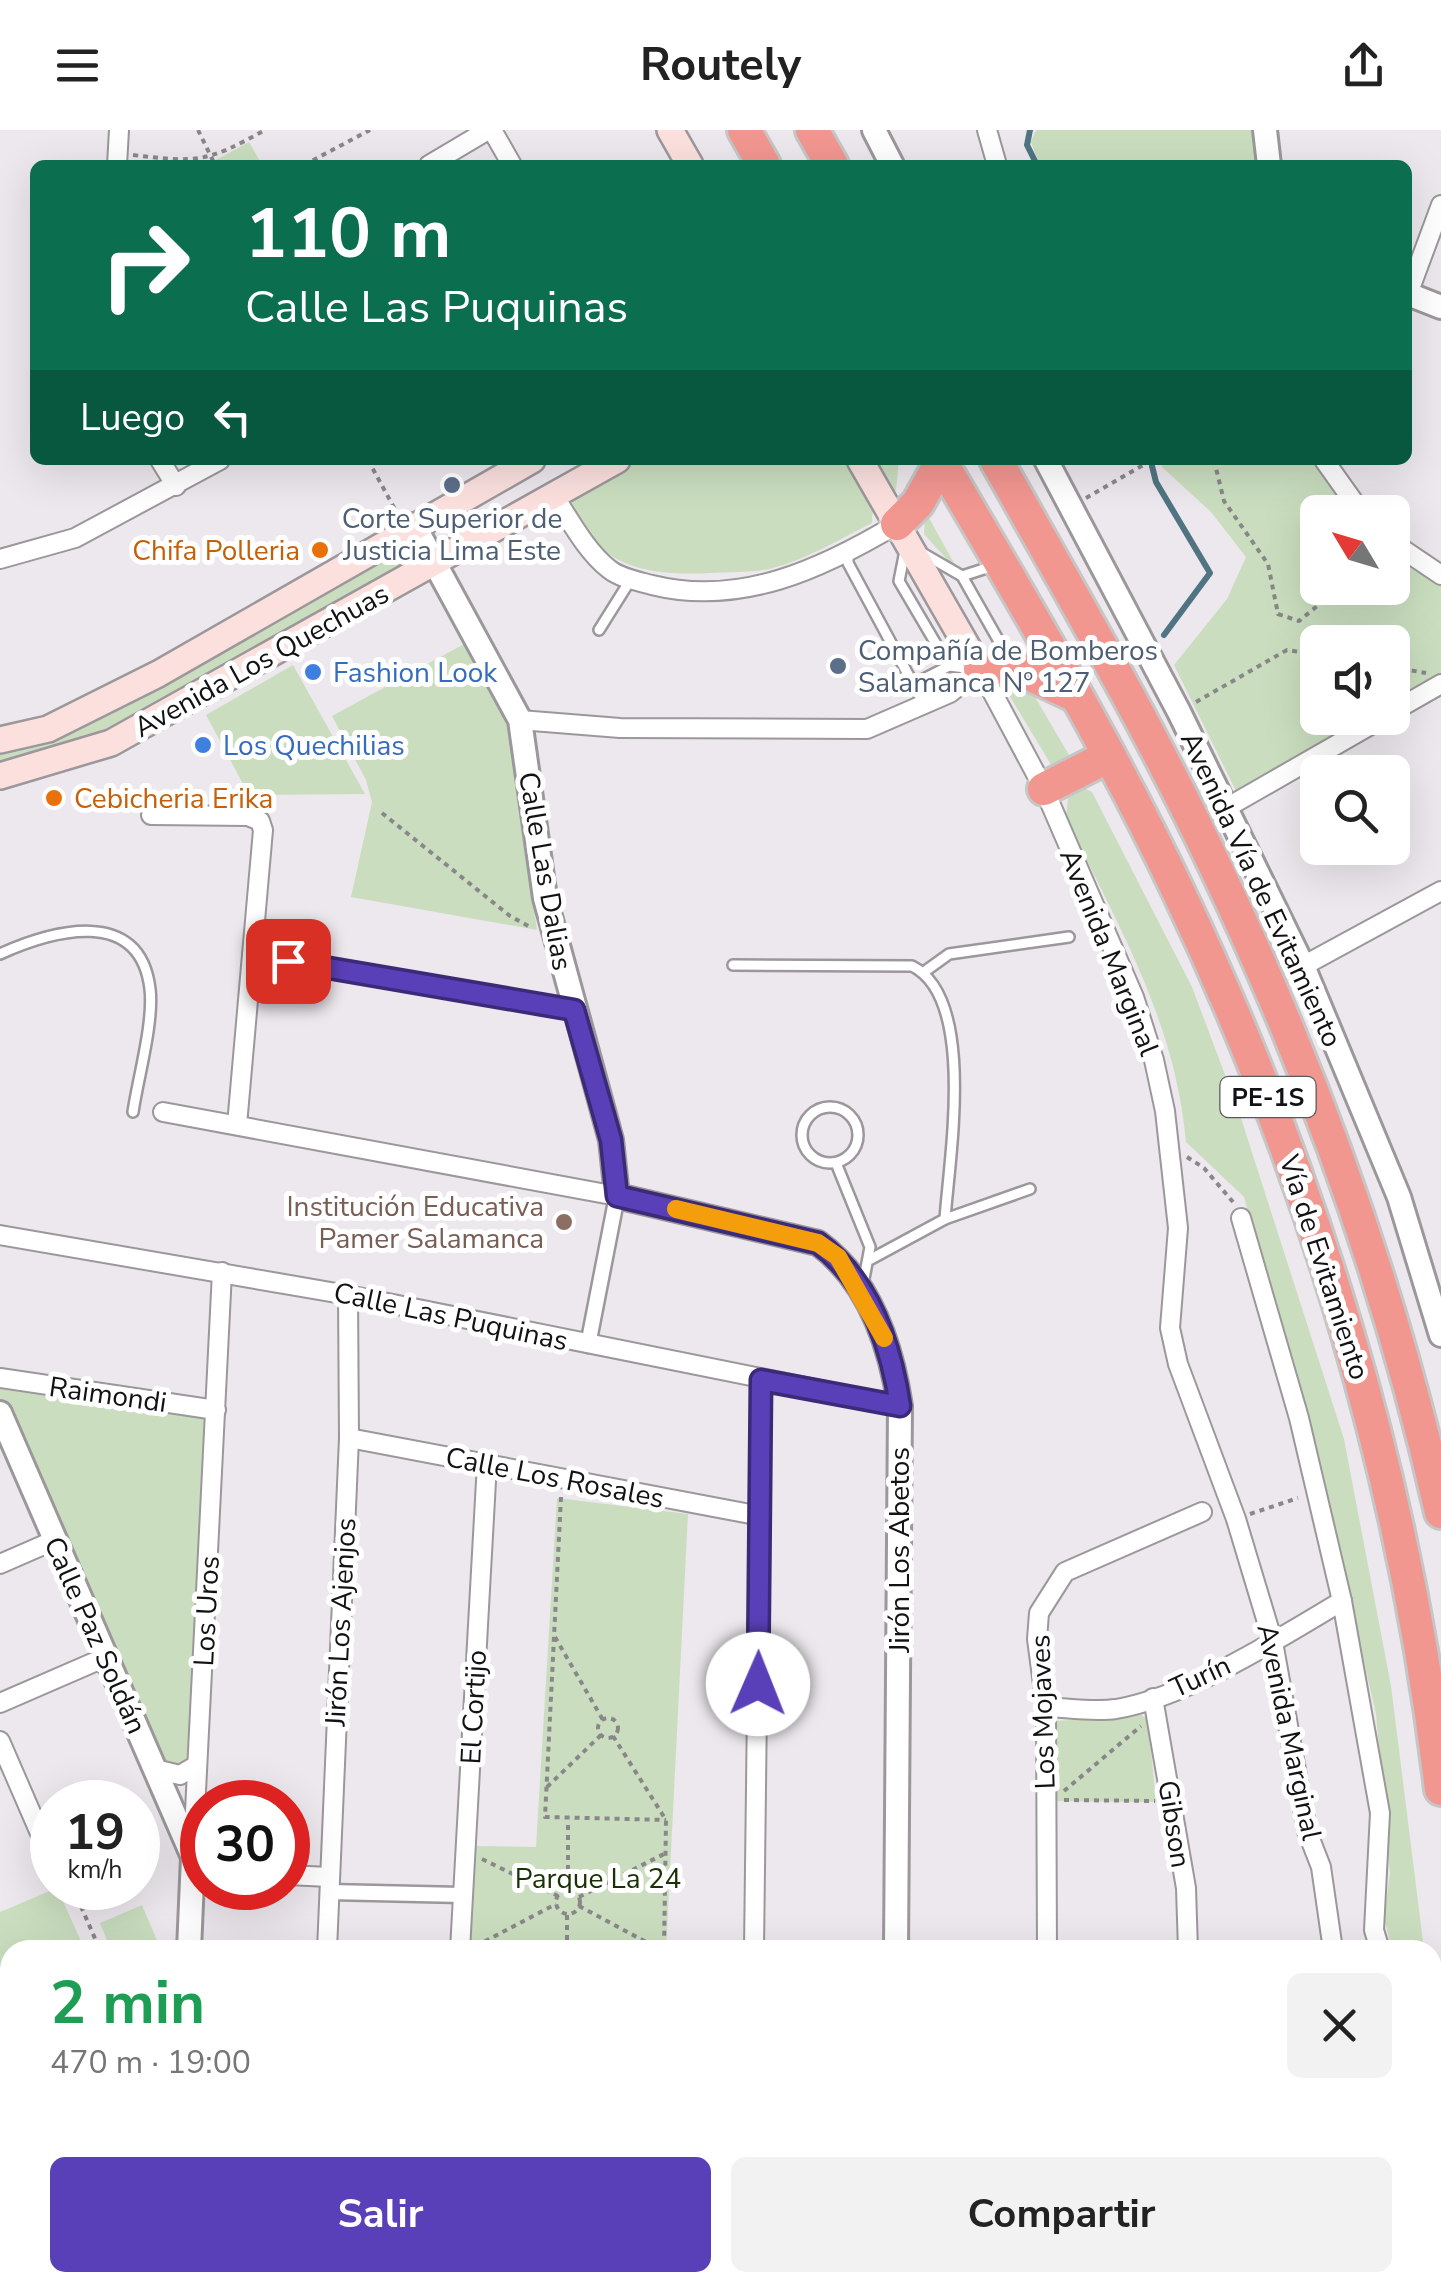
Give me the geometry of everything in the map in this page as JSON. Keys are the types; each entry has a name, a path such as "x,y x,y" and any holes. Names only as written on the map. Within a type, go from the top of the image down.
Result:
{"highway":[{"path":"744,130 761,160"},
{"path":"812,130 829,160"},
{"path":"902,534 938,465"},
{"name":"Vía de Evitamiento","path":"942,465 1109,756 1236,1020 1323,1250 1382,1461 1414,1613 1441,1789"},
{"name":"Vía de Evitamiento","path":"999,465 1177,788 1289,1031 1375,1268 1441,1512"},
{"path":"980,667 1076,696"},
{"path":"1044,790 1109,756"}],"main road":[{"path":"670,130 687,160"},
{"name":"Avenida Los Quechuas","path":"0,740 48,729 158,674 523,465"},
{"name":"Avenida Los Quechuas","path":"0,776 110,743 608,465"},
{"name":"Avenida Marginal","path":"863,465 980,667"}],"street":[{"path":"118,159 120,130"},
{"path":"438,160 490,130 509,160"},
{"path":"874,130 889,160"},
{"path":"987,130 995,160"},
{"path":"1266,130 1268,160"},
{"path":"1412,283 1441,206"},
{"path":"1412,296 1441,307"},
{"path":"163,465 176,486"},
{"path":"0,558 75,538 212,465"},
{"name":"Avenida Vía de Evitamiento","path":"1048,465 1179,712 1304,966 1399,1197 1440,1328"},
{"path":"1328,465 1349,495"},
{"path":"554,496 596,558 612,572 670,589 720,590 778,583 902,534"},
{"name":"Calle Las Dalias","path":"410,528 436,564 520,720 554,940 611,1140 617,1196"},
{"path":"1410,554 1441,575"},
{"path":"520,720 580,727 867,730 926,706 961,686 980,667"},
{"name":"Avenida Marginal","path":"980,667 1044,790 1134,997 1154,1060 1170,1147 1178,1228 1170,1328 1178,1364 1236,1519 1273,1642 1307,1830 1321,1867 1332,1940"},
{"path":"1410,702 1441,684"},
{"path":"1226,808 1353,735"},
{"path":"151,815 248,816 260,820 263,830 237,1125"},
{"path":"1304,966 1441,890"},
{"path":"252,955 574,1010"},
{"name":"Jirón Los Abetos","path":"163,1112 617,1196 818,1243 838,1257 883,1333 900,1406 896,1940"},
{"path":"588,1344 617,1196"},
{"path":"1240,1218 1316,1492 1342,1602 1380,1813 1374,1930 1377,1940"},
{"name":"Calle Las Puquinas","path":"0,1235 348,1295 900,1406"},
{"name":"Los Uros","path":"198,1780 222,1272"},
{"name":"Jirón Los Ajenjos","path":"327,1940 349,1438 348,1295"},
{"name":"Raimondi","path":"0,1378 216,1410"},
{"path":"754,1940 761,1380"},
{"name":"Calle Paz Soldán","path":"0,1414 180,1829"},
{"name":"Calle Los Rosales","path":"349,1438 761,1516"},
{"name":"El Cortijo","path":"460,1940 487,1464"},
{"name":"Los Mojaves","path":"1046,1940 1046,1707 1037,1639 1040,1613 1050,1589 1066,1572 1202,1512"},
{"path":"0,1564 55,1540"},
{"name":"Turín","path":"1046,1707 1114,1709 1153,1698 1273,1642 1342,1602"},
{"path":"0,1703 106,1657"},
{"name":"Gibson","path":"1153,1698 1186,1888 1188,1940"},
{"path":"0,1741 30,1811"},
{"path":"155,1770 180,1775 198,1765"},
{"path":"310,1880 462,1895"},
{"name":"Los Uros","path":"191,1940 193,1910"}],"lane":[{"path":"902,534 962,576 980,667 914,684"},
{"path":"848,554 848,563 926,706"},
{"path":"962,576 1000,564"},
{"path":"599,630 630,580"},
{"path":"0,954 37,938 83,928 119,940 141,956 150,990 132,1112"},
{"path":"924,972 950,954 1069,937"},
{"path":"733,965 912,966 924,972 938,993 955,1057 945,1219"},
{"path":"830,1107 847,1112 858,1128 857,1146 836,1164 810,1156 802,1139 806,1121 830,1107"},
{"path":"836,1164 872,1259 860,1292"},
{"path":"872,1259 945,1219 1030,1188"}],"path":[{"path":"198,130 213,160"},
{"path":"217,160 266,130"},
{"path":"313,160 370,130"},
{"path":"118,159 152,160"},
{"path":"371,465 410,528"},
{"path":"1069,508 1143,465"},
{"path":"1215,465 1224,501 1268,564 1278,614 1299,621 1319,605"},
{"path":"1179,712 1287,650 1300,652"},
{"path":"1410,670 1441,675"},
{"path":"382,813 510,916 554,940"},
{"path":"1170,1147 1204,1168 1230,1195 1240,1218"},
{"path":"562,1478 545,1817 666,1820"},
{"path":"1236,1519 1316,1492"},
{"path":"554,1636 603,1720 616,1724 613,1736 666,1820 662,1940"},
{"path":"601,1734 598,1728 603,1720"},
{"path":"1145,1722 1053,1800 1154,1801"},
{"path":"546,1786 601,1734"},
{"path":"601,1734 613,1736"},
{"path":"568,1818 568,1890"},
{"path":"464,1850 558,1896"},
{"path":"579,1897 665,1854"},
{"path":"489,1940 556,1904 558,1896 568,1890"},
{"path":"568,1890 579,1897"},
{"path":"579,1897 579,1906"},
{"path":"556,1904 567,1914 567,1940"},
{"path":"579,1906 643,1940"},
{"path":"567,1914 579,1906"},
{"path":"83,1910 96,1940"}],"green space":[{"path":"1036,130 1256,130 1259,160 1038,160 1031,142"},
{"path":"249,142 259,160 216,160"},
{"path":"631,465 849,465 873,506 872,523 786,564 765,570 689,574 647,570 611,555 582,526 572,505 573,498"},
{"path":"873,465 898,465 896,490 891,492"},
{"path":"1162,465 1322,465 1343,495 1300,495 1300,605 1410,605 1410,564 1441,586 1441,679 1410,696 1410,625 1300,625 1300,735 1342,735 1237,793 1174,665 1227,599 1246,557 1211,512"},
{"path":"925,511 954,563 924,534"},
{"path":"405,544 417,564 106,735 0,766 0,748"},
{"path":"466,643 505,716 511,740 537,930 351,897 372,802 366,780 332,716"},
{"path":"293,665 365,794 249,795 206,715"},
{"path":"1013,683 1035,697 1072,760 1053,768 1009,695 1007,687"},
{"path":"1080,786 1092,792 1192,987 1239,1112 1344,1439 1391,1686 1423,1940 1390,1940 1384,1917 1390,1873 1376,1714 1316,1458 1244,1197 1186,1142 1180,1097 1157,1014 1066,818 1068,797"},
{"path":"0,1385 207,1416 189,1758 177,1768 162,1763 0,1399"},
{"name":"Parque La 24","path":"557,1498 688,1514 667,1940 469,1940 473,1846 536,1847"},
{"path":"1141,1715 1148,1719 1156,1802 1050,1801 1055,1721"},
{"path":"30,1899 30,1910 67,1910 80,1940 0,1940 0,1912"},
{"path":"130,1910 144,1910 157,1940 107,1940 100,1923"}],"waterway":[{"path":"1030,130 1027,145 1034,160"},
{"path":"1152,466 1156,482 1210,573 1164,635"}],"slow traffic":[{"path":"676,1209 795,1234 818,1243 838,1257 884,1338"}],"place":[{"name":"Corte Superior de Justicia Lima Este","path":"452,485"},
{"name":"Chifa Polleria","path":"320,550"},
{"name":"Compañía de Bomberos Salamanca Nº 127","path":"838,666"},
{"name":"Fashion Look","path":"313,672"},
{"name":"Los Quechilias","path":"203,745"},
{"name":"Cebicheria Erika","path":"54,798"},
{"name":"Institución Educativa Pamer Salamanca","path":"564,1222"}],"route":[{"path":"288,961 574,1010 611,1140 617,1196 795,1234 838,1257 883,1333 894,1367 900,1406 761,1380 758,1684"}]}
